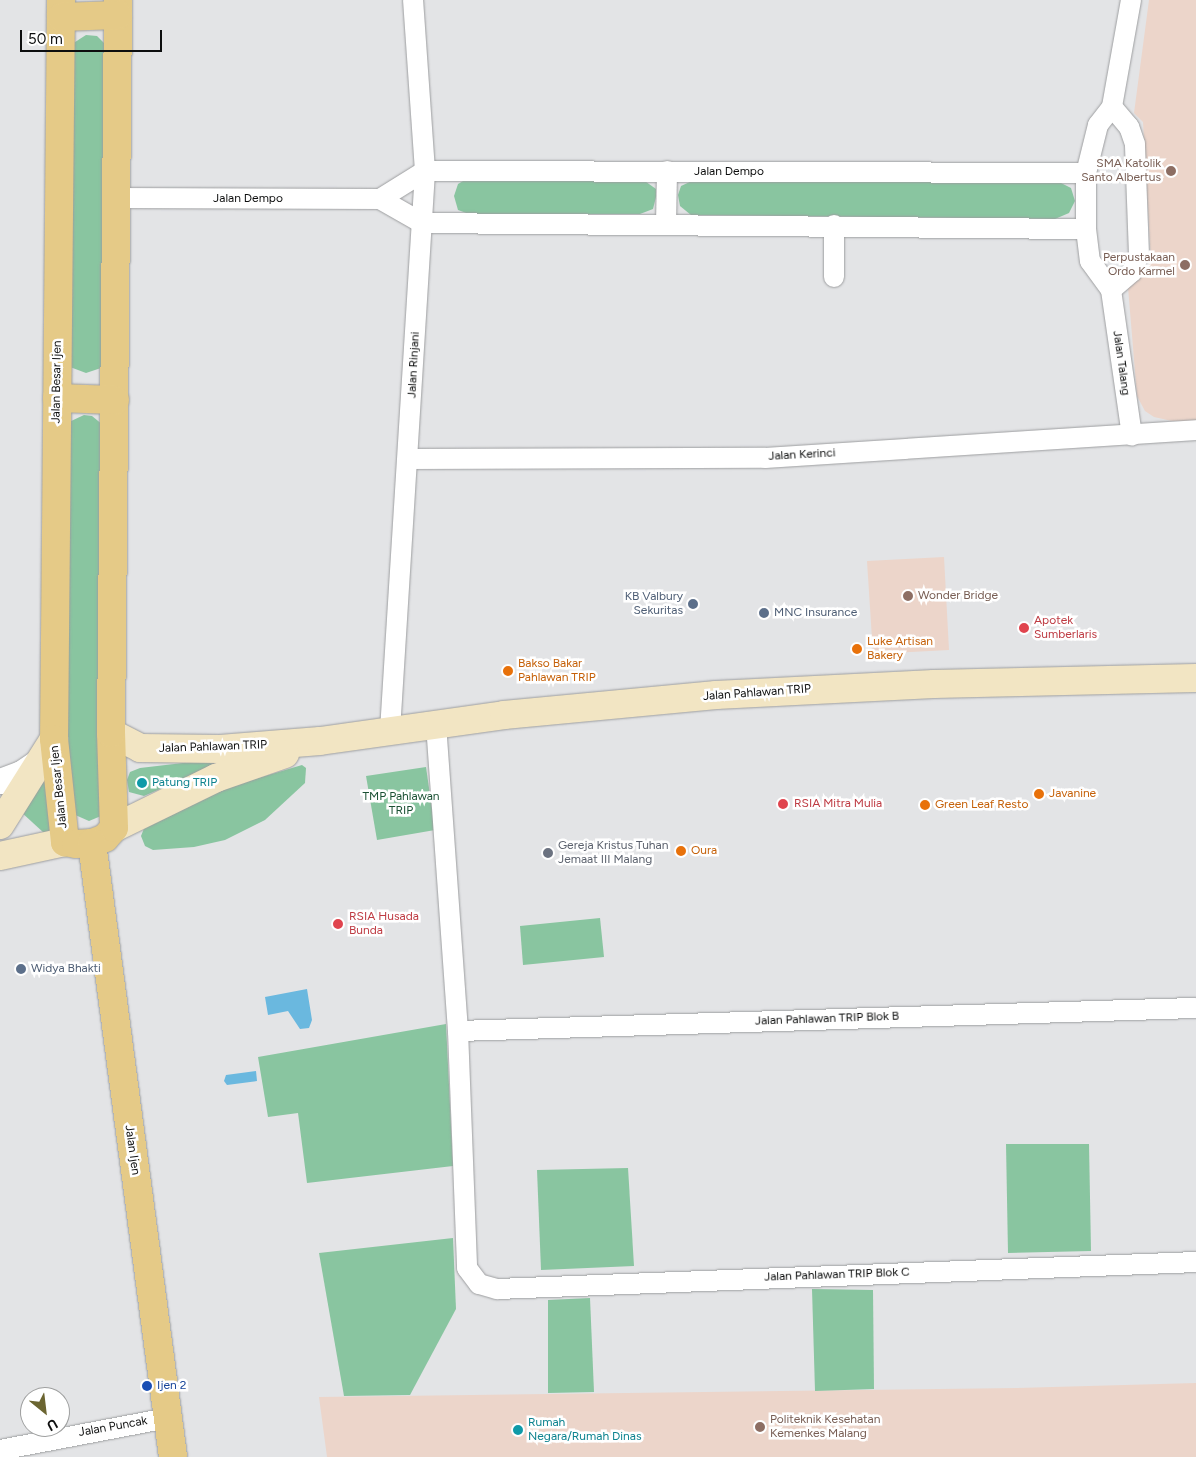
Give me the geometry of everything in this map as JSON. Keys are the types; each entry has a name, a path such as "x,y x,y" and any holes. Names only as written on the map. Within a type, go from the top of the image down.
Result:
{"main road":[{"path":"61,8 118,8 111,733 114,828 104,838 92,843"},
{"name":"Jalan Besar Ijen","path":"61,8 57,398 47,750 65,842 92,843"},
{"path":"57,398 115,400"},
{"name":"Jalan Pahlawan TRIP","path":"111,733 140,748 171,750 320,741 578,706 830,688 1196,678"},
{"name":"Jalan Pahlawan TRIP","path":"114,828 216,778 320,741"},
{"path":"0,825 47,750"},
{"path":"0,856 65,842"},
{"name":"Jalan Ijen","path":"92,843 173,1457"}],"street":[{"name":"Jalan Rinjani","path":"390,731 425,171 413,0"},
{"name":"Jalan Talang","path":"1130,0 1112,107 1098,124 1086,174 1086,229 1090,261 1111,290 1132,435"},
{"path":"1111,290 1132,272 1139,255 1135,144 1129,127 1112,107"},
{"name":"Jalan Dempo","path":"425,171 1086,174"},
{"path":"380,199 425,171"},
{"path":"666,224 667,172"},
{"name":"Jalan Dempo","path":"117,198 380,199 422,223 834,225 1086,229"},
{"path":"834,225 834,277"},
{"name":"Jalan Kerinci","path":"408,459 765,458 1196,430"},
{"path":"436,724 458,1031"},
{"path":"0,780 22,773 47,750"},
{"name":"Jalan Pahlawan TRIP Blok B","path":"458,1031 1196,1008"},
{"name":"Jalan Pahlawan TRIP Blok C","path":"458,1031 467,1268 479,1284 497,1289 1196,1262"},
{"name":"Jalan Puncak","path":"0,1450 168,1418"}],"shaded area":[{"name":"SMA Katolik Santo Albertus","path":"1149,0 1196,0 1196,421 1172,421 1154,417 1145,411 1137,396 1128,287 1151,262 1143,122 1134,113"},
{"name":"Wonder Bridge","path":"944,557 949,650 873,654 867,561"},
{"name":"Politeknik Kesehatan Kemenkes Malang","path":"1196,1383 1196,1457 327,1457 319,1397 1017,1388"}],"green space":[{"path":"86,35 97,36 106,45 106,361 101,368 86,373 70,367 72,44"},
{"path":"642,179 656,189 656,197 653,209 640,214 469,214 458,210 454,196 458,184 463,181"},
{"path":"694,180 1057,181 1071,188 1075,201 1069,213 1055,219 691,215 680,206 678,195 681,186"},
{"path":"84,415 92,416 103,425 101,816 89,821 73,814 63,735 69,422"},
{"path":"234,757 144,796 129,792 127,780 130,772 140,768"},
{"path":"302,765 306,768 305,783 265,820 225,840 194,847 153,850 145,846 141,836 145,826 224,788"},
{"name":"TMP Pahlawan TRIP","path":"426,767 435,830 377,840 366,776"},
{"path":"43,780 46,780 53,832 44,833 20,811"},
{"path":"600,918 604,957 523,965 520,926"},
{"path":"446,1024 453,1166 307,1183 298,1113 268,1117 258,1057"},
{"path":"1006,1144 1089,1144 1091,1251 1008,1253"},
{"path":"628,1168 634,1266 541,1270 537,1170"},
{"path":"453,1238 456,1309 410,1395 344,1396 319,1253"},
{"path":"812,1289 873,1290 874,1389 815,1391"},
{"path":"590,1298 594,1392 548,1393 548,1300"}],"water":[{"path":"307,989 312,1020 309,1028 300,1029 288,1011 268,1015 265,997"},
{"path":"256,1071 257,1081 227,1085 224,1081 226,1075"}],"place":[{"name":"SMA Katolik Santo Albertus","path":"1171,171"},
{"name":"Perpustakaan Ordo Karmel","path":"1185,265"},
{"name":"Wonder Bridge","path":"908,596"},
{"name":"KB Valbury Sekuritas","path":"693,604"},
{"name":"MNC Insurance","path":"764,613"},
{"name":"Apotek Sumberlaris","path":"1024,628"},
{"name":"Luke Artisan Bakery","path":"857,649"},
{"name":"Bakso Bakar Pahlawan TRIP","path":"508,671"},
{"name":"Patung TRIP","path":"142,783"},
{"name":"Javanine","path":"1039,794"},
{"name":"RSIA Mitra Mulia","path":"783,804"},
{"name":"Green Leaf Resto","path":"925,805"},
{"name":"Oura","path":"681,851"},
{"name":"Gereja Kristus Tuhan Jemaat III Malang","path":"548,853"},
{"name":"RSIA Husada Bunda","path":"338,924"},
{"name":"Widya Bhakti","path":"21,969"},
{"name":"Ijen 2","path":"147,1386"},
{"name":"Politeknik Kesehatan Kemenkes Malang","path":"760,1427"},
{"name":"Rumah Negara/Rumah Dinas","path":"518,1430"}]}
